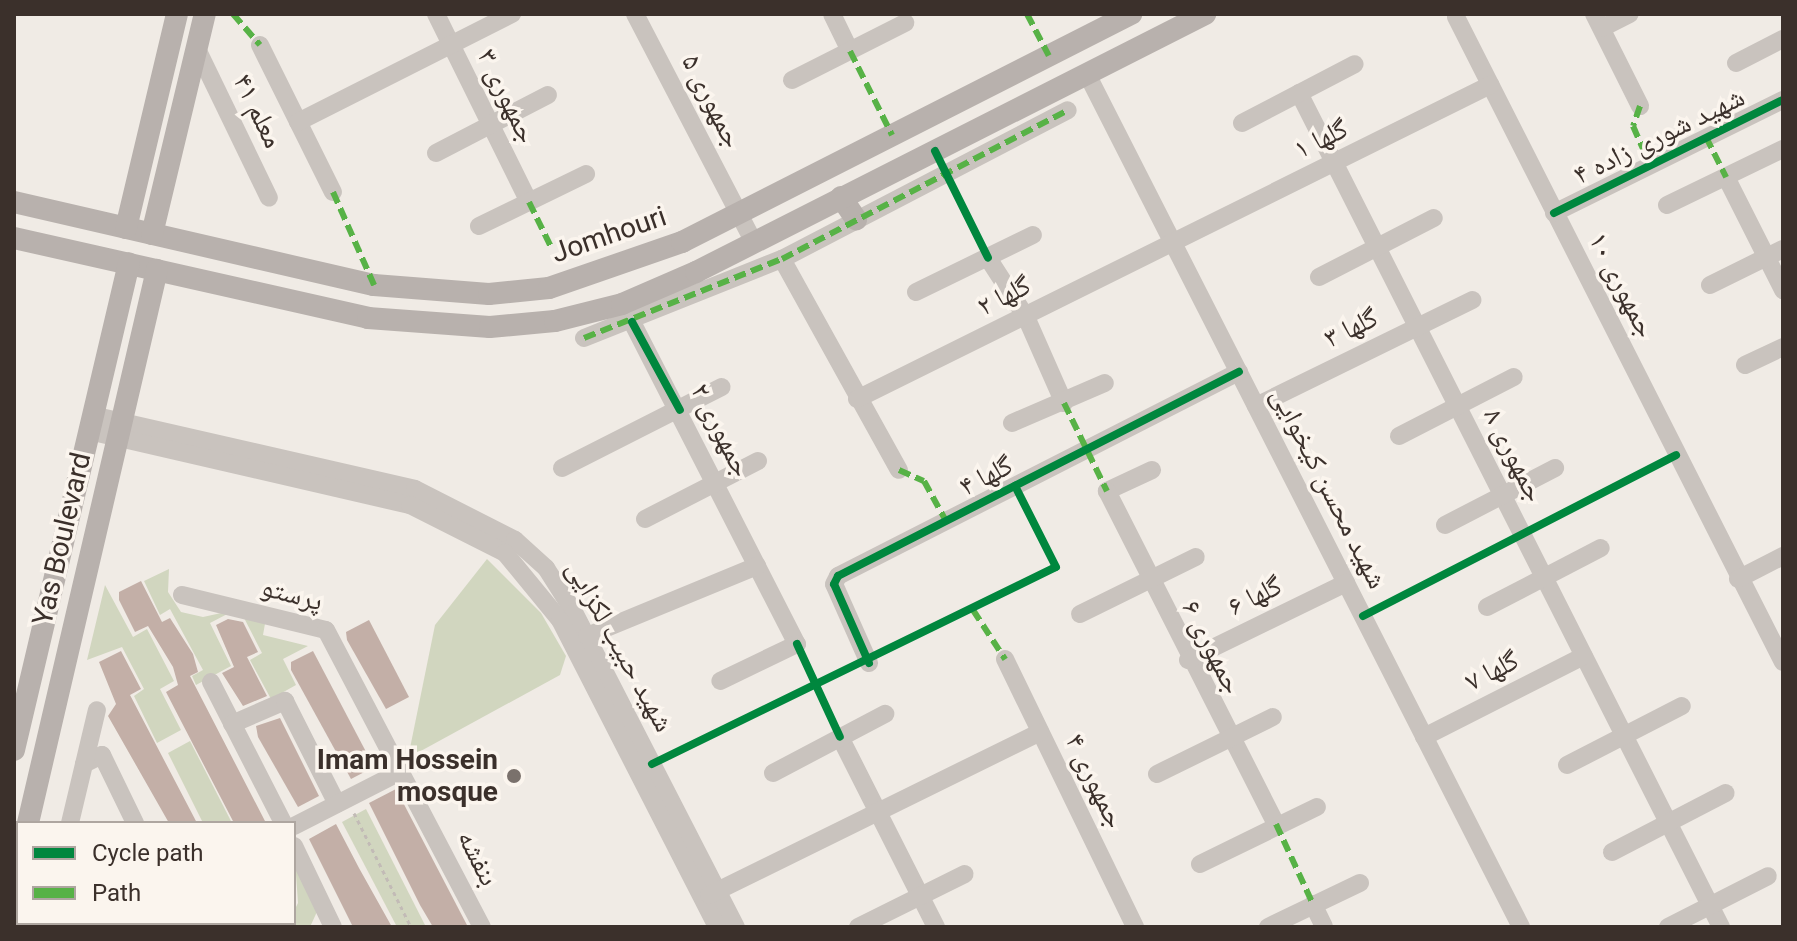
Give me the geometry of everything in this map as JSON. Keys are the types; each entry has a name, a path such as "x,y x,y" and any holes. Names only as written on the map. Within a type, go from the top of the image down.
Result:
{"main road":[{"path":"126,228 177,14"},
{"path":"152,234 205,14"},
{"name":"Jomhouri","path":"14,202 374,285 489,294 605,274 738,214 1105,20 1131,14"},
{"path":"14,238 368,318 490,327 622,304 754,243 1205,14"},
{"path":"841,197 856,219"},
{"name":"Yas Boulevard","path":"14,750 129,263"},
{"name":"Yas Boulevard","path":"28,821 157,270"},
{"path":"61,545 90,551"}],"street":[{"name":"جمهوری ۳","path":"436,14 529,202"},
{"path":"298,122 512,14"},
{"name":"جمهوری ۵","path":"635,14 754,243"},
{"path":"832,14 850,51"},
{"path":"1630,14 1598,21 1640,106"},
{"name":"جمهوری ۱۰","path":"1456,17 1738,579 1783,662"},
{"path":"792,80 905,23"},
{"path":"1736,63 1783,39"},
{"path":"260,45 333,192"},
{"name":"معلم ۴۱","path":"197,49 269,198"},
{"path":"1242,123 1355,64"},
{"name":"شهید محسن کیخوایی","path":"1087,74 1174,237 1256,406 1521,927"},
{"name":"گلها ۱","path":"1174,237 1335,164 1490,85"},
{"name":"جمهوری ۸","path":"1299,93 1721,927"},
{"path":"436,153 548,95"},
{"name":"شهید شوری زاده ۴","path":"1554,213 1783,100"},
{"path":"584,338 632,322 782,259 1068,110"},
{"path":"1667,205 1783,149"},
{"path":"479,226 586,174"},
{"path":"1726,177 1775,253 1783,290"},
{"path":"1319,277 1434,218"},
{"path":"916,292 1033,235"},
{"name":"گلها ۲","path":"857,399 1026,317 1174,237"},
{"path":"1710,285 1775,253"},
{"path":"988,258 1026,317 1064,403"},
{"path":"782,259 899,470"},
{"name":"گلها ۳","path":"1256,406 1472,300"},
{"name":"جمهوری ۲","path":"632,322 680,410 797,644 720,681"},
{"path":"1745,365 1783,347"},
{"name":"گلها ۴","path":"869,663 834,584 838,576 1239,372"},
{"path":"1399,436 1514,377"},
{"path":"1012,423 1105,383"},
{"path":"562,468 722,387"},
{"name":"شهید حبیب لکزایی","path":"91,423 451,501 546,568 587,636 593,666"},
{"name":"شهید حبیب لکزایی","path":"119,429 444,516 533,579 593,666 736,927"},
{"path":"645,519 758,461"},
{"path":"1445,525 1555,468"},
{"name":"جمهوری ۶","path":"1152,470 1107,491 1147,582 1228,742 1276,824"},
{"path":"1487,607 1601,548"},
{"path":"1738,579 1783,556"},
{"path":"1080,614 1196,557"},
{"path":"587,636 757,566"},
{"name":"گلها ۶","path":"1188,660 1346,583"},
{"name":"پرستو","path":"182,595 326,630 402,771"},
{"name":"گلها ۷","path":"1424,737 1584,656"},
{"name":"جمهوری ۴","path":"1005,659 1135,927"},
{"path":"211,682 282,821"},
{"path":"232,724 285,701 342,801"},
{"path":"1567,765 1682,706"},
{"path":"70,821 97,710"},
{"path":"773,773 885,714"},
{"path":"1157,774 1228,742 1273,717"},
{"path":"748,927 716,891 880,815 1040,732"},
{"path":"840,737 936,927"},
{"path":"84,764 102,755 134,821"},
{"path":"296,825 402,771"},
{"name":"بنفشه","path":"402,771 482,927"},
{"path":"1612,852 1726,793"},
{"path":"1200,864 1276,824 1317,807"},
{"path":"296,850 333,927"},
{"path":"858,927 965,874"},
{"path":"1668,927 1768,876"},
{"path":"1268,927 1360,883"},
{"name":"شهید حبیب لکزایی","path":"716,891 717,927"},
{"path":"1313,904 1324,927"}],"path":[{"path":"342,801 411,927"}],"green space":[{"path":"487,559 541,613 566,656 560,675 408,758 435,625"},
{"path":"169,569 168,592 181,612 203,617 235,610 210,623 231,666 196,685 192,676 203,670 170,609 160,615 144,581"},
{"path":"105,585 133,637 147,629 174,681 160,689 181,730 157,743 134,696 144,689 122,647 87,660"},
{"path":"241,612 266,618 263,635 308,646 283,659 296,685 271,699 250,660 262,653"},
{"path":"190,741 231,821 202,821 168,753"},
{"path":"366,809 426,927 397,927 342,822"},
{"path":"296,850 321,903 310,927 286,927 296,925"}],"building":[{"path":"141,581 162,622 170,618 193,654 198,672 190,676 265,821 233,821 166,692 178,685 173,667 148,626 135,632 119,600 119,592"},
{"path":"228,619 243,622 258,652 247,657 267,696 243,706 222,673 234,667 216,625"},
{"path":"369,620 409,697 386,709 347,640 346,632"},
{"path":"121,651 141,689 130,695 196,821 168,821 108,716 116,704 99,662"},
{"path":"313,651 374,767 351,779 291,670 291,662"},
{"path":"280,718 319,796 298,807 258,737 256,726"},
{"path":"396,789 468,927 433,927 420,905 369,803"},
{"path":"336,824 392,927 353,927 309,839"}],"marked path":[{"path":"233,14 260,45"},
{"path":"1027,14 1049,56"},
{"path":"850,51 892,135"},
{"path":"1640,106 1633,126 1650,165"},
{"path":"584,338 782,259 1068,110"},
{"path":"1706,137 1726,177"},
{"path":"333,192 374,285"},
{"path":"529,202 551,247"},
{"path":"1064,403 1107,491"},
{"path":"899,470 924,481 946,521"},
{"path":"973,610 1005,659"},
{"path":"1276,824 1313,904"}],"cycle path":[{"path":"1554,213 1783,100"},
{"path":"935,151 988,258"},
{"path":"632,322 680,410"},
{"path":"869,663 834,584 838,576 1239,372"},
{"path":"1363,616 1676,455"},
{"path":"652,764 1056,567 1015,486"},
{"path":"797,644 840,737"}],"place":[{"name":"Imam Hossein mosque","path":"514,776"}]}
